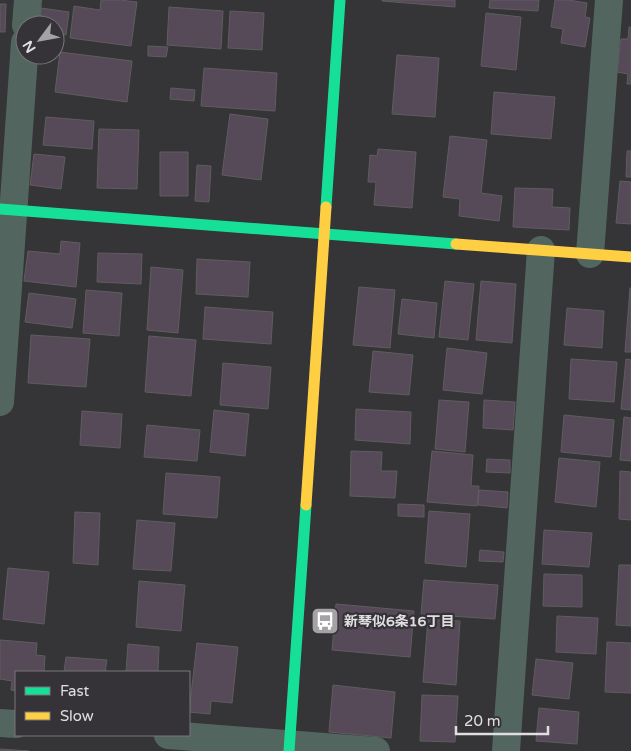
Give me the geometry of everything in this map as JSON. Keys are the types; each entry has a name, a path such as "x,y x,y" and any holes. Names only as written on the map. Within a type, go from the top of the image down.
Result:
{"street":[{"path":"27,15 28,0"},
{"path":"290,747 340,0"},
{"path":"590,254 609,0"},
{"path":"0,402 6,210 22,65"},
{"path":"6,210 631,257"},
{"path":"506,751 541,250"},
{"path":"0,723 15,724"},
{"path":"178,736 290,747 376,751"}],"building":[{"path":"101,0 137,2 131,46 70,38 74,6 100,10"},
{"path":"455,0 455,7 382,1"},
{"path":"490,0 539,0 538,11 489,8"},
{"path":"555,0 587,3 585,17 590,18 585,47 561,43 563,29 551,27"},
{"path":"0,4 6,4 5,32 0,32"},
{"path":"169,7 223,11 221,49 167,45"},
{"path":"41,8 69,12 66,35 65,15 40,15"},
{"path":"230,11 264,13 262,50 228,48"},
{"path":"486,13 521,17 516,70 481,66"},
{"path":"629,27 631,27 631,84 627,84 628,74 617,72 621,39 628,39"},
{"path":"148,46 168,47 166,57 148,56"},
{"path":"65,53 132,61 127,102 55,92 58,65 65,65"},
{"path":"397,55 439,58 435,117 392,114"},
{"path":"204,68 277,73 275,111 201,106"},
{"path":"171,88 195,90 194,101 170,99"},
{"path":"494,92 555,97 551,139 491,134"},
{"path":"230,114 268,119 261,180 222,175"},
{"path":"46,117 94,121 92,149 43,145"},
{"path":"99,129 139,130 137,189 97,188"},
{"path":"450,136 487,140 481,193 502,196 499,221 459,216 460,199 443,197"},
{"path":"378,149 416,152 412,208 374,205 376,182 368,182 370,155 377,156"},
{"path":"627,151 631,151 631,177 626,177"},
{"path":"160,152 188,152 188,196 160,196"},
{"path":"34,154 65,157 61,189 30,185"},
{"path":"197,165 211,166 209,202 195,201"},
{"path":"620,181 631,182 631,224 616,223"},
{"path":"515,188 553,189 552,207 570,208 569,230 513,227"},
{"path":"61,241 80,243 76,287 24,281 28,251 60,254"},
{"path":"98,253 142,254 141,284 97,282"},
{"path":"197,259 250,262 248,297 196,294"},
{"path":"151,267 183,270 178,333 147,330"},
{"path":"445,281 474,284 468,340 439,337"},
{"path":"481,281 516,284 512,343 476,340"},
{"path":"359,287 395,290 390,348 353,345"},
{"path":"630,288 631,352 625,352"},
{"path":"86,290 122,293 119,336 83,333"},
{"path":"29,293 76,299 72,328 25,322"},
{"path":"402,299 437,303 434,338 398,334"},
{"path":"205,307 273,312 271,344 203,339"},
{"path":"567,308 604,311 602,348 564,345"},
{"path":"31,335 90,339 86,387 28,383"},
{"path":"149,336 196,340 191,396 145,392"},
{"path":"447,348 487,353 482,394 443,390"},
{"path":"373,351 413,355 409,395 369,392"},
{"path":"571,359 617,362 614,402 569,399"},
{"path":"626,359 631,360 631,410 621,409"},
{"path":"223,363 271,367 268,409 220,405"},
{"path":"439,400 469,402 465,452 435,449"},
{"path":"484,400 515,402 513,430 483,428"},
{"path":"356,409 411,412 410,444 355,440"},
{"path":"214,410 249,414 245,456 210,452"},
{"path":"82,411 122,414 120,448 80,445"},
{"path":"564,415 614,420 611,457 561,452"},
{"path":"624,417 631,418 631,461 620,460"},
{"path":"147,425 200,430 197,461 144,457"},
{"path":"351,451 382,452 381,471 397,471 395,498 350,496"},
{"path":"432,451 473,455 471,486 479,486 477,506 427,502"},
{"path":"559,458 600,462 596,507 555,502"},
{"path":"487,459 510,460 510,473 486,472"},
{"path":"620,471 631,472 631,520 619,519"},
{"path":"166,473 220,477 217,518 163,514"},
{"path":"479,490 508,492 507,508 478,505"},
{"path":"398,504 424,505 424,517 398,516"},
{"path":"429,511 470,514 466,567 425,563"},
{"path":"75,512 100,513 98,565 73,563"},
{"path":"137,520 175,523 171,571 133,569"},
{"path":"544,530 592,533 589,567 542,564"},
{"path":"480,550 504,552 503,562 479,561"},
{"path":"619,565 631,565 631,626 616,625"},
{"path":"8,568 49,572 44,624 3,619"},
{"path":"544,574 582,575 582,607 543,606"},
{"path":"424,580 498,585 495,619 421,614"},
{"path":"139,581 185,585 181,631 136,627"},
{"path":"336,604 414,611 410,657 332,650"},
{"path":"557,616 598,618 596,654 556,652"},
{"path":"428,619 460,621 456,685 423,682"},
{"path":"0,640 37,643 36,655 45,656 44,671 15,671 15,691 11,690 12,681 0,679"},
{"path":"607,642 631,643 631,693 605,692"},
{"path":"197,643 238,647 232,703 211,701 210,714 190,712"},
{"path":"128,644 159,647 158,671 126,671"},
{"path":"66,657 107,660 105,671 64,671"},
{"path":"536,659 573,663 569,699 532,695"},
{"path":"333,685 395,692 391,738 329,732"},
{"path":"422,695 458,696 455,742 420,741"},
{"path":"539,708 579,712 577,744 536,741"},
{"path":"0,749 29,751 0,751"}],"traffic: fast":[{"path":"326,207 340,0"},
{"path":"0,209 456,244"},
{"path":"289,751 306,505"}],"traffic: slow":[{"path":"306,505 326,207"},
{"path":"456,244 631,257"}],"place":[{"name":"新琴似6条16丁目","path":"325,621"}]}
